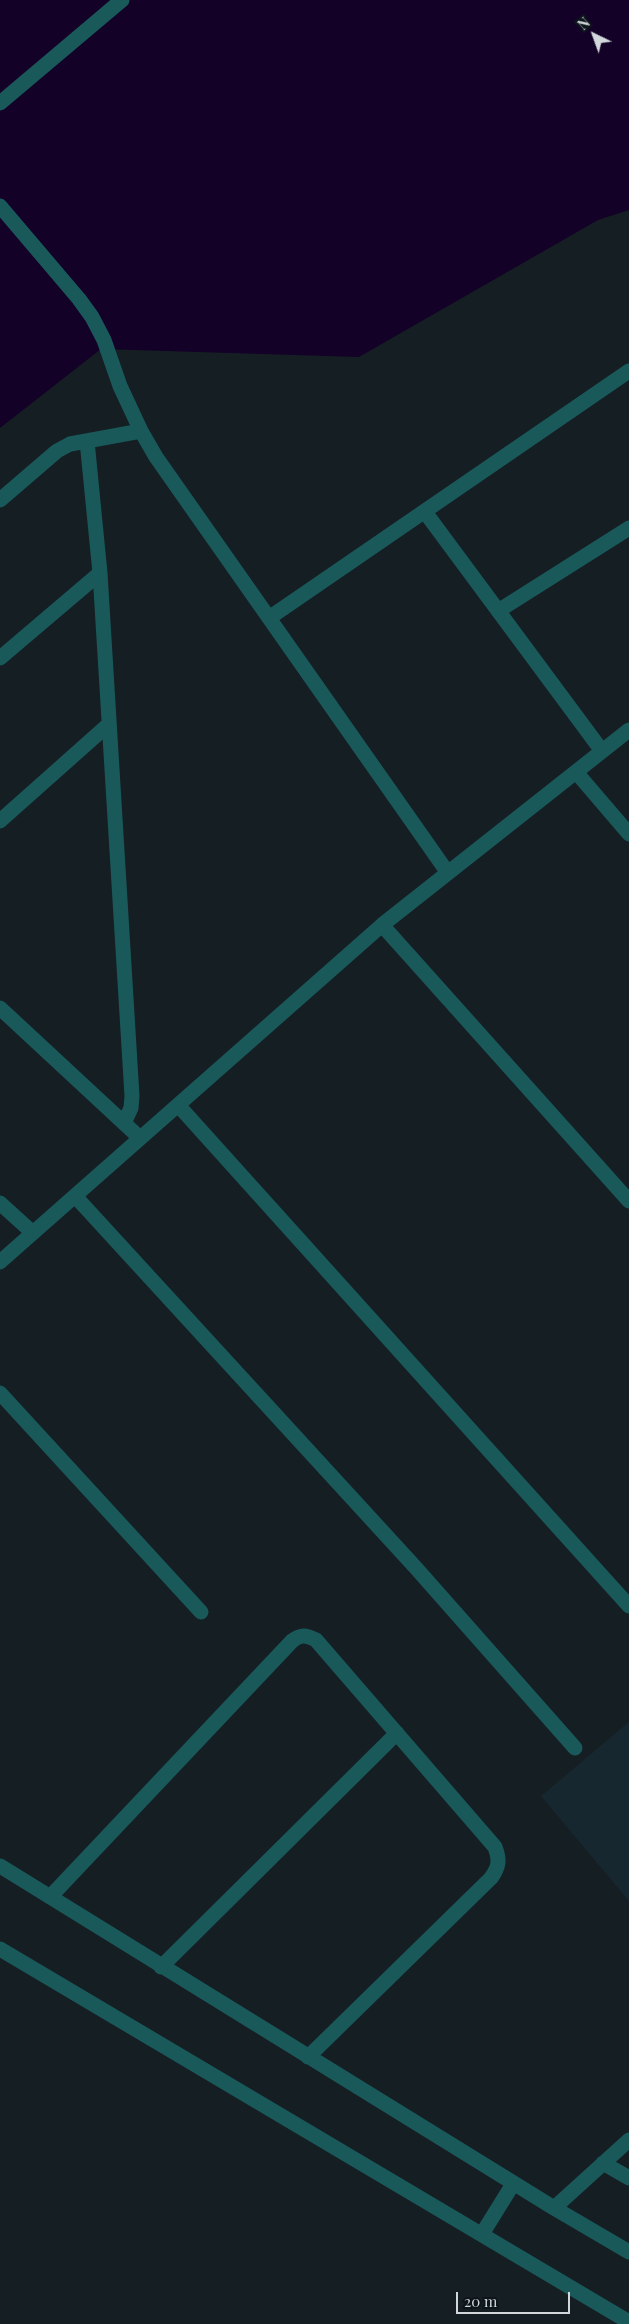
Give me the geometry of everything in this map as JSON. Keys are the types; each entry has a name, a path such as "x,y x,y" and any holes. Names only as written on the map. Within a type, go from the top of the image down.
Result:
{"street":[{"path":"0,103 120,1"},
{"path":"0,206 92,316 104,340 120,386 141,432 156,457 448,873"},
{"path":"270,618 629,371"},
{"path":"0,500 57,451 70,444 141,432"},
{"path":"87,441 100,573 132,1096 131,1108 124,1123"},
{"path":"424,512 602,751"},
{"path":"498,611 629,528"},
{"path":"0,658 100,573"},
{"path":"0,820 109,724"},
{"path":"0,1262 382,925 629,730"},
{"path":"576,772 629,834"},
{"path":"382,925 629,1201"},
{"path":"0,1008 140,1138"},
{"path":"178,1104 629,1606"},
{"path":"75,1196 410,1561 575,1748"},
{"path":"0,1203 33,1233"},
{"path":"0,1393 201,1612"},
{"path":"50,1897 292,1641 299,1636 307,1635 316,1640 495,1847 499,1857 498,1868 491,1878 308,2057"},
{"path":"161,1967 396,1733"},
{"path":"0,1866 308,2057 510,2188 554,2208 629,2252"},
{"path":"0,1949 629,2322"},
{"path":"554,2208 629,2140"},
{"path":"603,2163 629,2178"},
{"path":"482,2234 510,2188"}],"shaded area":[{"path":"0,0 629,0 629,210 598,220 359,357 101,349 0,428"},
{"path":"629,1722 629,1901 541,1796"}]}
